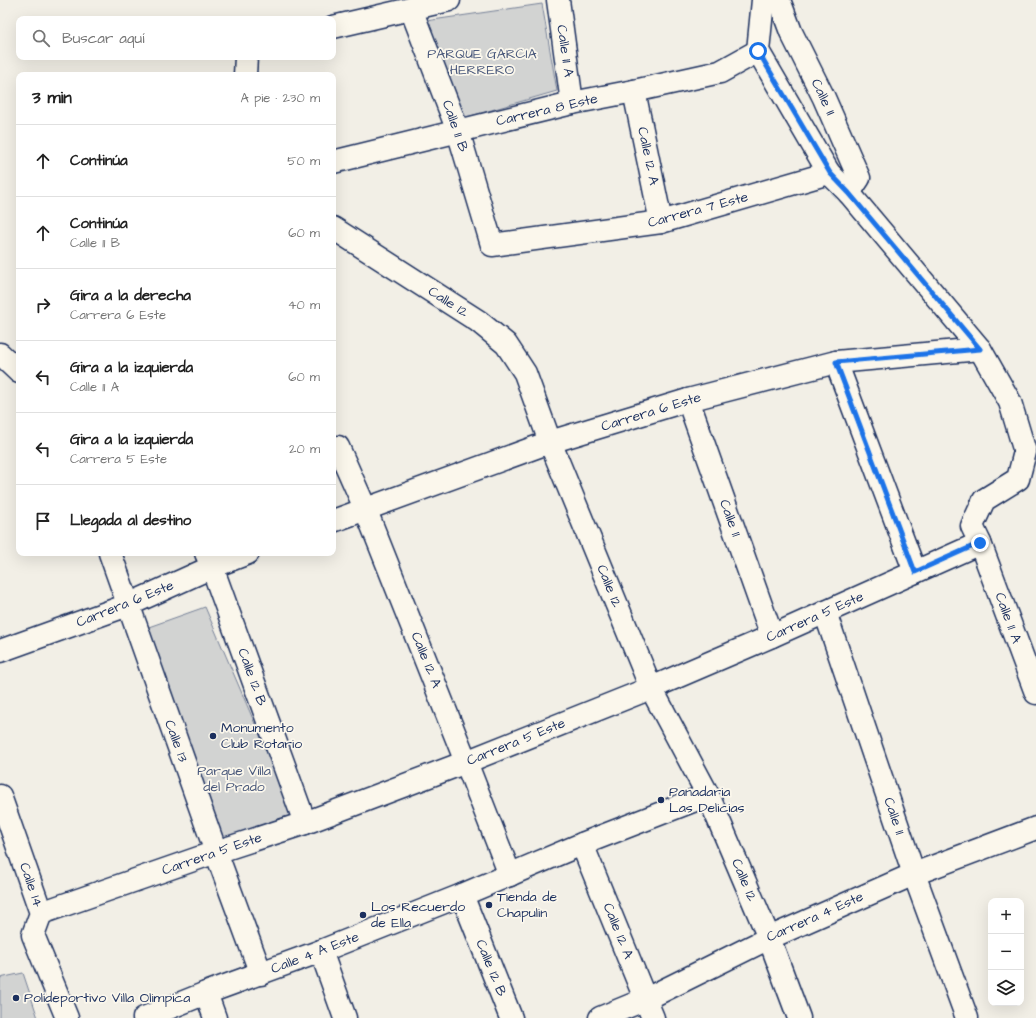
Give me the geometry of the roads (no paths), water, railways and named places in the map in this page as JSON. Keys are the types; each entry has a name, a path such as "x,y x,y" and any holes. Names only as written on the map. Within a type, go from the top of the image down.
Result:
{"street":[{"path":"336,26 387,7 411,9 449,0"},
{"name":"Calle 11 A","path":"558,0 572,103"},
{"path":"763,0 758,51 830,173 849,193 980,349"},
{"name":"Calle 11","path":"780,0 791,32 824,98 859,178 849,193"},
{"name":"Calle 11 B","path":"411,9 458,131 492,245"},
{"name":"Carrera 8 Este","path":"336,161 572,103 720,72 758,51"},
{"path":"245,72 246,60"},
{"name":"Calle 12 A","path":"634,91 661,222"},
{"name":"Carrera 7 Este","path":"492,245 661,222 830,173"},
{"name":"Calle 12","path":"336,230 478,321 506,344 525,373 550,442 651,688 708,796 768,938 799,1018"},
{"name":"Calle 11 A","path":"980,349 1010,402 1025,452 1018,479 984,500 972,526 980,543 1036,693"},
{"name":"Carrera 6 Este","path":"336,520 550,442 688,400 836,362 980,349"},
{"path":"0,354 16,369"},
{"path":"836,362 915,572"},
{"name":"Calle 11","path":"688,400 772,636"},
{"name":"Calle 12 A","path":"338,447 365,508 510,875"},
{"name":"Carrera 5 Este","path":"41,913 216,852 305,823 466,762 651,688 772,636 980,543"},
{"name":"Calle 13","path":"111,556 261,974"},
{"name":"Carrera 6 Este","path":"0,651 128,606 209,560 231,556"},
{"name":"Calle 12 B","path":"209,560 305,823"},
{"name":"Calle 11","path":"824,612 914,874 967,1018"},
{"name":"Calle 14","path":"0,796 41,913 34,935 67,1018"},
{"name":"Calle 4 A Este","path":"144,1018 321,951 462,895 582,844 708,796"},
{"name":"Carrera 4 Este","path":"600,1018 649,1009 768,938 914,874 1036,828"},
{"name":"Calle 12 A","path":"582,844 649,1009"},
{"name":"Calle 12 B","path":"462,895 511,1018"},
{"path":"321,951 345,1018"},
{"path":"206,994 215,1018"}],"place":[{"name":"Monumento Club Rotario","path":"213,736"},
{"name":"Panadaria Las Delicias","path":"661,800"},
{"name":"Tienda de Chapulin","path":"489,905"},
{"name":"Los Recuerdo de Ella","path":"363,915"},
{"name":"Polideportivo Villa Olimpica","path":"16,998"}],"park label":[{"name":"PARQUE GARCIA HERRERO","path":"482,62"},
{"name":"Parque Villa del Prado","path":"234,780"}]}
